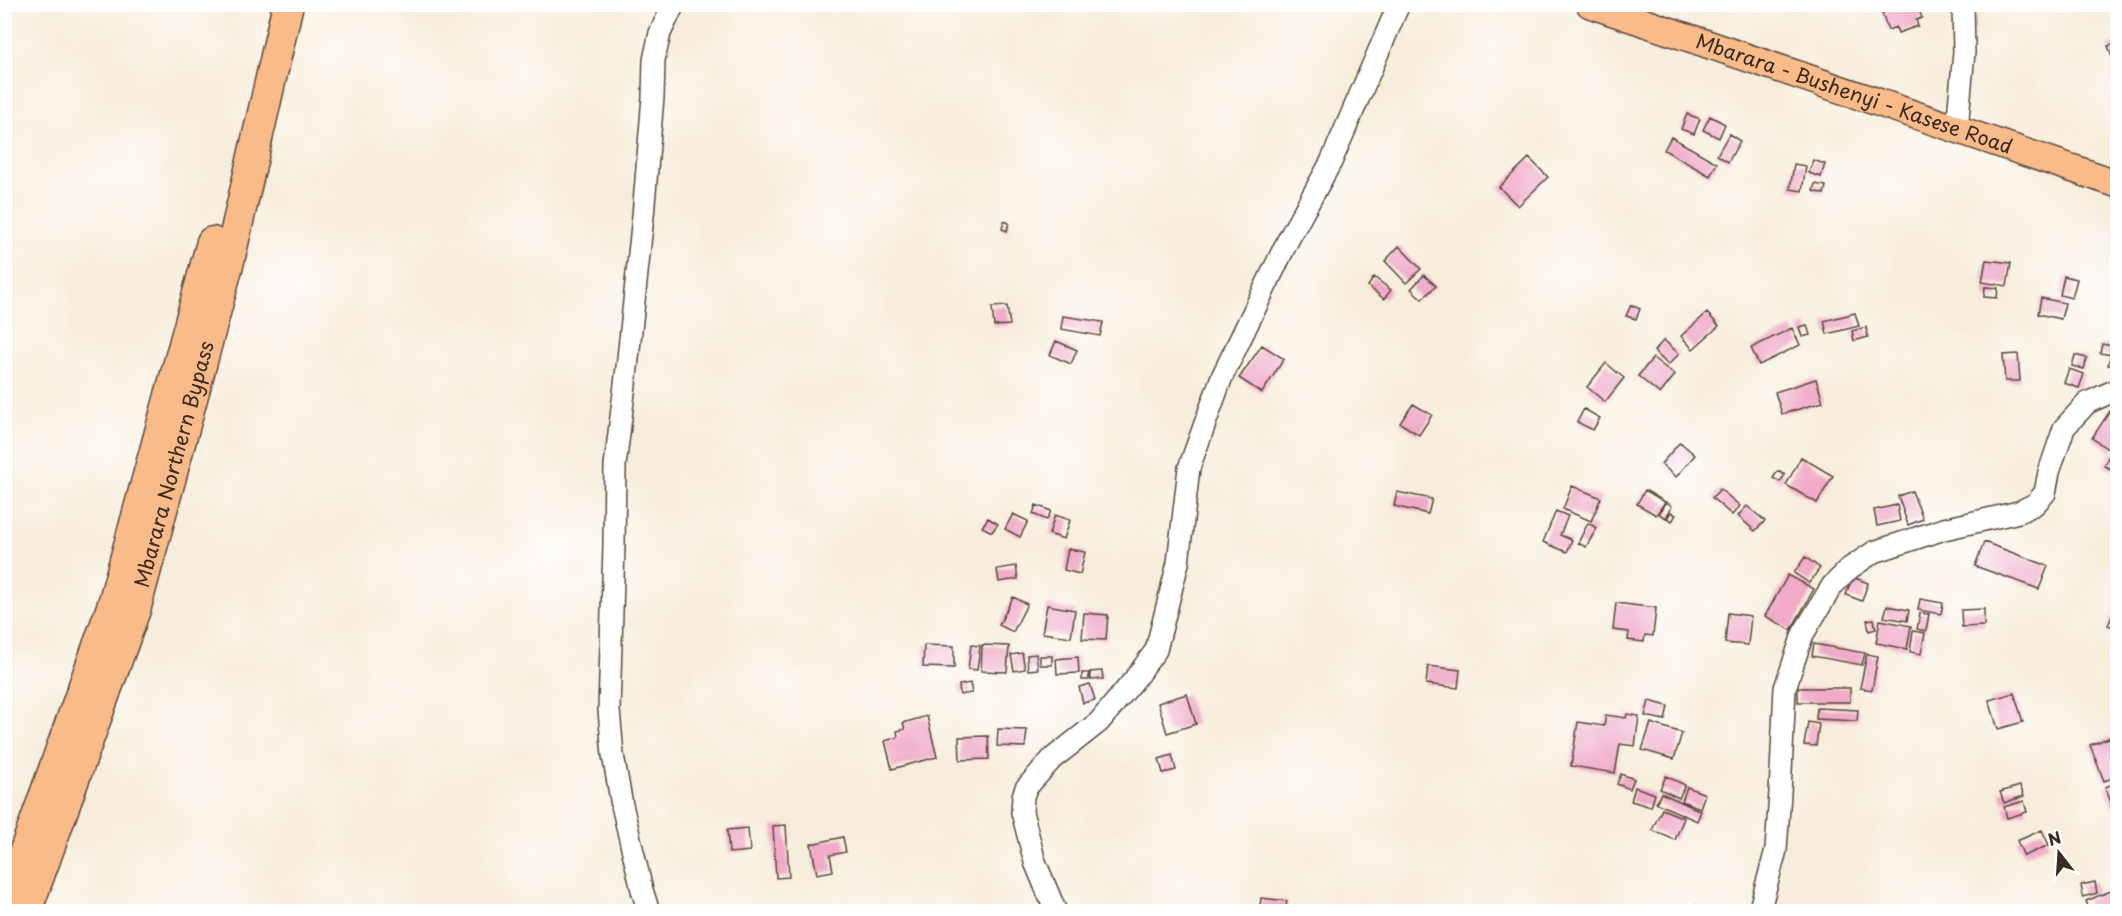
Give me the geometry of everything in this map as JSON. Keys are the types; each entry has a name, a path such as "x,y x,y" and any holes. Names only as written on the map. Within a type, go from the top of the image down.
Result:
{"highway":[{"name":"Mbarara Northern Bypass","path":"4,909 113,604 208,258 267,4"},
{"name":"Mbarara Northern Bypass","path":"26,912 135,610 229,261 288,4"}],"main road":[{"name":"Mbarara - Bushenyi - Kasese Road","path":"1590,4 2118,184"}],"street":[{"path":"649,912 622,805 609,710 615,466 644,216 654,97 654,60 660,33 674,4"},
{"path":"1056,912 1035,862 1022,812 1023,796 1026,789 1052,759 1099,722 1156,650 1178,563 1189,468 1221,379 1288,240 1330,162 1399,4"},
{"path":"1956,129 1964,52 1963,4"},
{"path":"1759,912 1776,850 1785,688 1803,634 1832,586 1850,568 1874,552 1944,529 2019,512 2035,504 2045,493 2049,472 2064,428 2087,403 2118,388"}],"building":[{"path":"1903,4 1917,4 1922,18 1916,20 1918,26 1898,33 1896,27 1888,30 1882,13"},
{"path":"2118,43 2118,55 2112,57 2108,46"},
{"path":"1687,114 1700,119 1694,134 1681,129"},
{"path":"1710,116 1725,124 1719,138 1703,130"},
{"path":"1729,134 1740,141 1728,162 1717,155"},
{"path":"1671,137 1717,163 1710,176 1664,150"},
{"path":"1529,158 1548,177 1518,206 1499,187"},
{"path":"1813,160 1825,164 1821,177 1809,173"},
{"path":"1794,164 1806,166 1802,191 1790,189"},
{"path":"1815,184 1826,186 1824,194 1813,191"},
{"path":"1004,221 1009,223 1007,231 1002,229"},
{"path":"1399,246 1421,269 1406,283 1385,261"},
{"path":"1986,260 2011,263 2007,286 1982,282"},
{"path":"1424,275 1436,286 1422,299 1411,289"},
{"path":"2064,276 2077,279 2072,298 2060,295"},
{"path":"1374,277 1391,290 1384,299 1368,286"},
{"path":"1985,287 1998,288 1997,298 1984,297"},
{"path":"2041,298 2065,303 2061,319 2038,314"},
{"path":"1631,305 1640,309 1636,319 1626,316"},
{"path":"1007,306 1010,325 994,326 992,307"},
{"path":"2114,310 2118,310 2118,319 2113,319"},
{"path":"1707,313 1719,326 1693,349 1681,336"},
{"path":"1855,313 1859,326 1827,334 1824,321"},
{"path":"1063,316 1103,322 1100,336 1061,329"},
{"path":"1807,325 1810,335 1802,337 1799,327"},
{"path":"1866,327 1868,337 1854,341 1852,331"},
{"path":"1792,328 1800,345 1759,365 1751,348"},
{"path":"1664,340 1679,354 1668,365 1654,351"},
{"path":"1056,341 1077,350 1071,364 1050,355"},
{"path":"2102,344 2118,347 2118,356 2100,353"},
{"path":"1262,345 1284,359 1262,393 1239,378"},
{"path":"2018,354 2020,381 2005,381 2003,355"},
{"path":"2075,355 2087,358 2084,369 2072,366"},
{"path":"1653,358 1675,375 1660,394 1638,376"},
{"path":"2110,358 2118,360 2118,367 2108,365"},
{"path":"1606,363 1624,378 1605,402 1587,387"},
{"path":"2069,369 2084,374 2079,388 2064,383"},
{"path":"1816,379 1823,402 1782,414 1775,392"},
{"path":"1413,404 1432,415 1419,435 1400,423"},
{"path":"1584,409 1600,418 1593,430 1577,422"},
{"path":"2110,411 2118,417 2118,444 2112,452 2092,438"},
{"path":"1680,442 1695,455 1676,477 1661,464"},
{"path":"2110,453 2118,456 2118,472 2104,466"},
{"path":"1801,457 1833,476 1817,503 1786,485"},
{"path":"1778,471 1785,475 1780,482 1773,478"},
{"path":"1572,486 1601,498 1591,521 1563,509"},
{"path":"1720,489 1740,506 1732,515 1712,498"},
{"path":"1645,490 1665,502 1656,515 1637,504"},
{"path":"1912,491 1923,519 1908,525 1898,496"},
{"path":"1397,492 1432,499 1428,514 1394,506"},
{"path":"1666,502 1672,506 1666,518 1659,514"},
{"path":"1036,505 1051,511 1047,520 1033,514"},
{"path":"1897,505 1900,521 1877,526 1874,510"},
{"path":"1747,506 1765,521 1755,531 1738,516"},
{"path":"1556,511 1568,516 1560,535 1572,540 1567,552 1543,542"},
{"path":"1671,512 1676,515 1672,521 1667,518"},
{"path":"1013,514 1028,521 1020,537 1005,529"},
{"path":"1055,515 1070,520 1064,539 1049,534"},
{"path":"988,518 998,524 992,532 982,527"},
{"path":"1588,523 1597,528 1586,547 1578,543"},
{"path":"1984,542 2048,566 2039,589 1975,566"},
{"path":"1068,549 1085,552 1080,574 1064,570"},
{"path":"1805,557 1820,568 1809,583 1794,573"},
{"path":"1016,566 1018,579 999,582 997,569"},
{"path":"1788,575 1814,589 1791,630 1765,616"},
{"path":"1852,577 1868,583 1862,601 1846,595"},
{"path":"1013,597 1027,604 1013,632 999,625"},
{"path":"1920,599 1943,603 1941,614 1918,610"},
{"path":"1616,603 1656,608 1653,636 1645,635 1644,642 1628,640 1629,632 1613,630"},
{"path":"2118,604 2118,629 2108,625"},
{"path":"1047,605 1075,610 1071,637 1042,633"},
{"path":"1887,606 1909,610 1907,621 1884,617"},
{"path":"1984,609 1984,626 1962,627 1961,610"},
{"path":"1084,613 1108,615 1106,640 1082,639"},
{"path":"1728,613 1751,616 1748,645 1725,643"},
{"path":"1920,613 1929,614 1926,631 1917,629"},
{"path":"1874,619 1876,629 1869,631 1867,620"},
{"path":"1880,620 1911,626 1907,649 1876,643"},
{"path":"1913,631 1925,633 1921,654 1910,652"},
{"path":"1814,644 1865,653 1862,665 1812,656"},
{"path":"924,645 954,646 954,668 923,667"},
{"path":"971,645 980,646 977,670 968,669"},
{"path":"982,645 1009,646 1007,672 981,671"},
{"path":"1022,653 1025,669 1014,671 1011,655"},
{"path":"1036,654 1038,669 1028,670 1027,655"},
{"path":"1867,654 1878,656 1872,690 1860,688"},
{"path":"1040,656 1052,656 1052,665 1040,665"},
{"path":"1078,657 1079,673 1057,674 1056,659"},
{"path":"1428,666 1460,670 1458,688 1426,684"},
{"path":"1102,671 1103,679 1091,680 1090,672"},
{"path":"1082,673 1089,673 1089,680 1082,680"},
{"path":"970,683 972,693 960,695 959,685"},
{"path":"1090,684 1095,700 1083,703 1079,687"},
{"path":"1798,688 1850,688 1850,702 1798,702"},
{"path":"2014,693 2023,722 1998,729 1989,700"},
{"path":"1187,694 1196,724 1167,733 1158,703"},
{"path":"1649,701 1668,706 1665,720 1645,716"},
{"path":"1817,708 1858,710 1857,721 1816,719"},
{"path":"1627,714 1639,716 1635,746 1620,744 1615,773 1571,766 1578,722 1604,726 1606,715 1626,718"},
{"path":"927,716 937,757 892,769 885,741 898,737 897,731 905,729 903,723"},
{"path":"1808,722 1819,724 1816,746 1804,745"},
{"path":"1651,723 1682,733 1674,759 1642,750"},
{"path":"2118,728 2118,742 2112,730"},
{"path":"998,729 1027,730 1025,747 997,746"},
{"path":"988,736 989,759 960,760 959,737"},
{"path":"2111,737 2118,755 2118,776 2104,781 2090,745"},
{"path":"1172,755 1176,770 1163,773 1159,759"},
{"path":"1621,774 1634,779 1630,789 1617,784"},
{"path":"1666,776 1685,785 1679,798 1660,789"},
{"path":"2118,782 2118,808 2114,810 2105,787"},
{"path":"2020,786 2024,796 2004,803 2000,792"},
{"path":"1635,787 1655,794 1651,807 1631,801"},
{"path":"1687,787 1705,794 1700,808 1682,801"},
{"path":"1661,793 1701,811 1697,821 1656,803"},
{"path":"2024,801 2027,812 2007,818 2004,807"},
{"path":"1662,809 1684,818 1675,840 1652,830"},
{"path":"786,825 789,877 776,878 773,826"},
{"path":"748,828 750,851 729,853 727,830"},
{"path":"2042,830 2049,845 2024,856 2017,841"},
{"path":"843,837 846,852 830,855 833,871 817,874 811,844"},
{"path":"2095,882 2097,893 2083,897 2081,885"},
{"path":"2118,888 2118,912 2090,912 2086,901"},
{"path":"1261,898 1287,901 1285,912 1259,912"},
{"path":"1696,905 1708,912 1692,912"}]}
